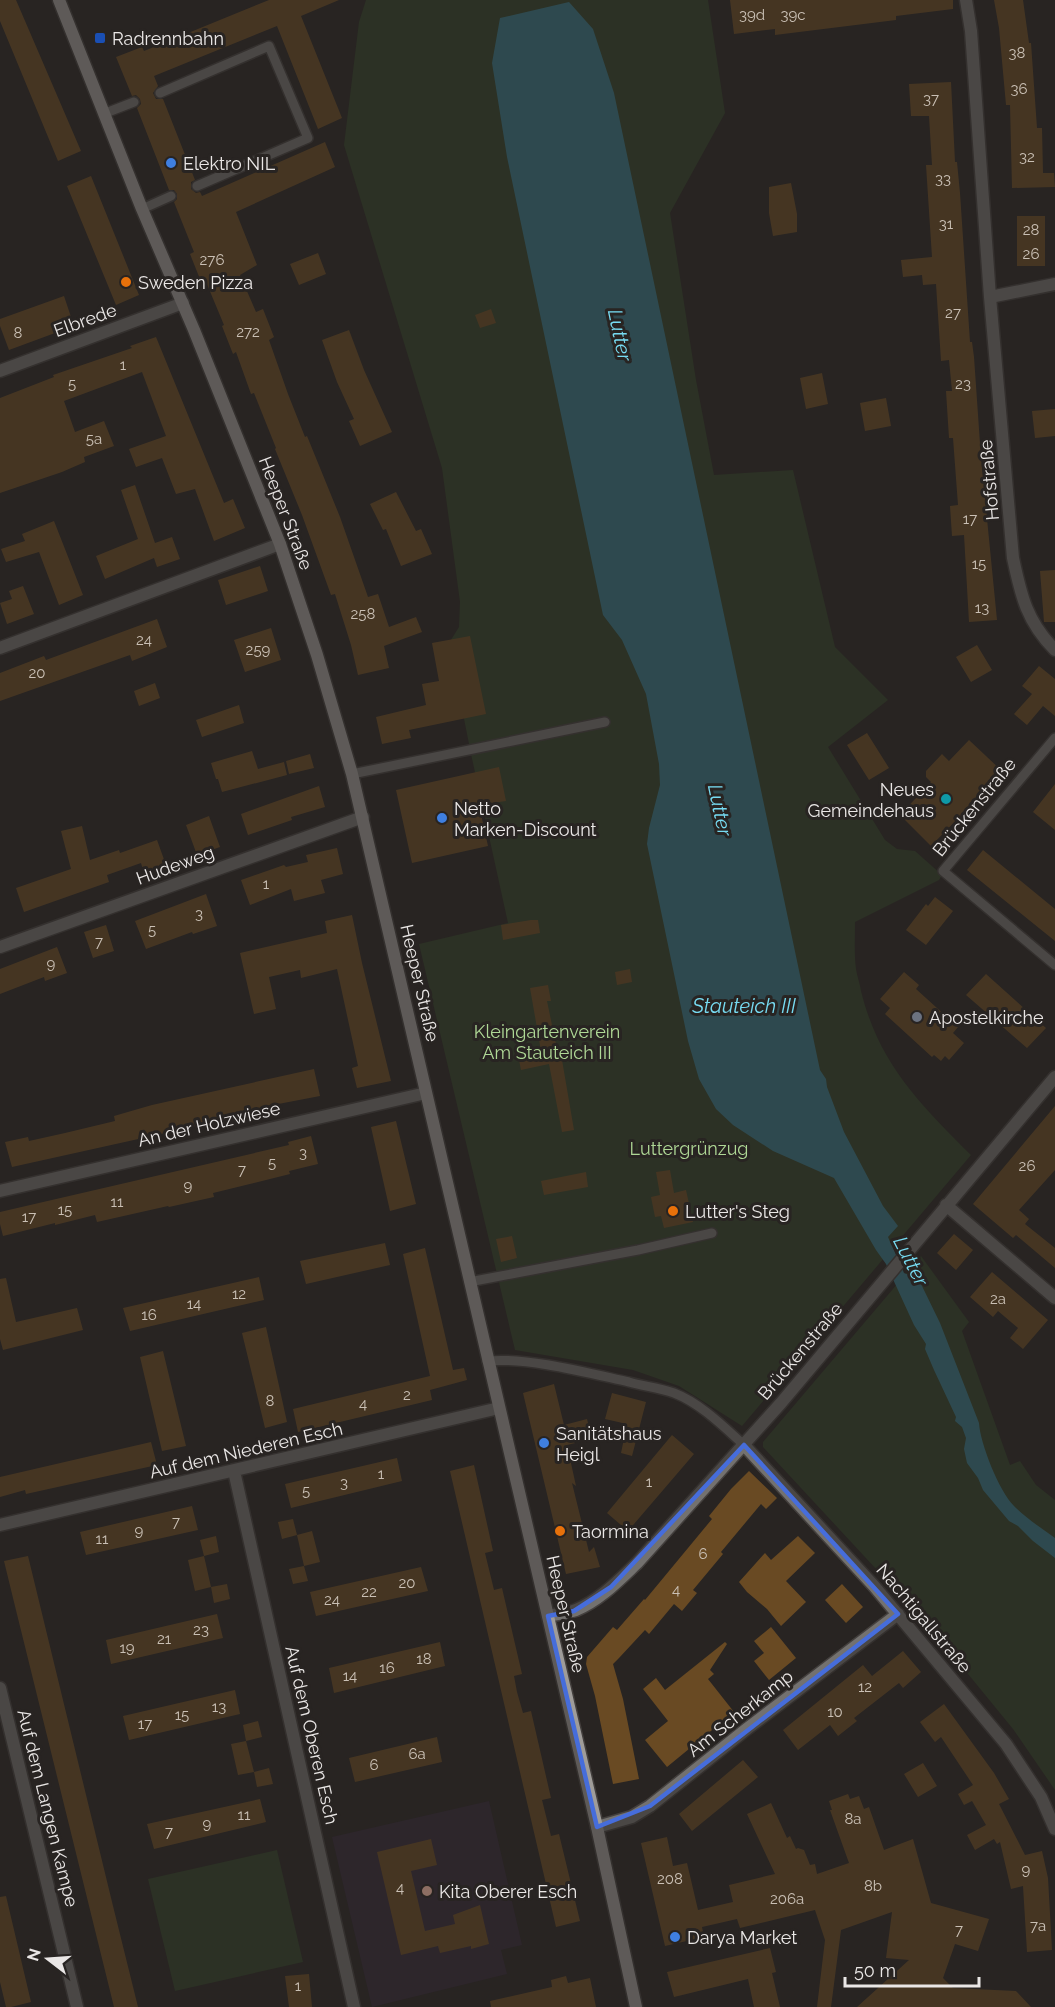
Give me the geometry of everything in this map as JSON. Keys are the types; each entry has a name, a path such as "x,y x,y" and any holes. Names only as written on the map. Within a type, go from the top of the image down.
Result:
{"main road":[{"name":"Heeper Straße","path":"59,0 103,114 183,303 280,544 317,655 352,774 597,1827 636,2007"}],"street":[{"name":"Hofstraße","path":"966,0 971,31 990,297 1013,558 1020,594 1032,622 1055,650"},
{"path":"990,297 1055,284"},
{"name":"Elbrede","path":"0,371 183,303"},
{"path":"0,648 280,544"},
{"name":"Hudeweg","path":"0,947 363,817"},
{"name":"Brückenstraße","path":"548,1616 574,1611 589,1604 637,1563 744,1446 1055,1077"},
{"name":"An der Holzwiese","path":"0,1191 426,1093"},
{"path":"946,1205 1055,1298"},
{"name":"Auf dem Niederen Esch","path":"0,1524 499,1408"},
{"name":"Nachtigallstraße","path":"744,1446 874,1586 1006,1744 1041,1797 1055,1829"},
{"name":"Auf dem Oberen Esch","path":"234,1471 354,2007"},
{"name":"Am Scherkamp","path":"597,1827 632,1817 650,1806 898,1614"},
{"name":"Auf dem Langen Kampe","path":"0,1688 77,2007"}],"lane":[{"path":"160,93 269,46 308,138 197,186"},
{"path":"103,114 134,102"},
{"path":"142,209 171,196"},
{"path":"352,774 605,722"},
{"name":"Brückenstraße","path":"1055,738 943,871 1055,965"},
{"path":"470,1282 638,1250 712,1233"},
{"path":"488,1361 506,1359 598,1375 674,1393 713,1417 744,1446"}],"highlighted area":[{"path":"744,1445 898,1614 650,1806 597,1827 548,1616 574,1611 611,1587"}],"shaded area":[{"name":"Kita Oberer Esch","path":"489,1801 522,1945 501,1950 507,1974 372,2007 332,1837"}],"green space":[{"name":"Luttergrünzug","path":"366,0 708,0 725,113 670,213 696,380 714,475 793,470 835,647 888,700 828,747 885,840 897,849 915,851 942,875 939,880 855,922 855,963 869,1017 890,1062 919,1100 971,1155 742,1426 679,1386 633,1370 515,1350 419,944 508,923 449,643 459,627 460,602 442,468 344,145 359,22"},
{"path":"921,1256 969,1322 962,1331 1010,1465 1020,1461 1036,1485 1055,1500 1055,1790 1013,1729 928,1625 763,1447 763,1442"},
{"path":"277,1850 303,1962 175,1991 148,1879"}],"water":[{"name":"Stauteich III","path":"569,2 593,29 614,93 820,1070 826,1079 844,1132 883,1206 898,1226 888,1237 904,1273 916,1278 922,1286 940,1323 979,1423 991,1466 1002,1490 1014,1506 1055,1538 1055,1558 1009,1521 983,1490 978,1478 967,1463 964,1449 966,1438 962,1427 955,1421 956,1417 925,1349 926,1344 914,1325 886,1264 834,1178 773,1151 733,1125 716,1109 699,1079 688,1041 647,844 660,785 659,764 646,694 622,640 603,615 507,157 492,63 500,18"}],"building":[{"path":"0,0 16,0 81,151 58,161 0,21"},
{"path":"269,0 339,0 301,16 342,118 318,129 277,26 154,76 158,86 153,93 156,99 163,99 195,180 191,182 191,189 196,193 200,192 202,196 325,142 335,167 236,212 257,265 240,275 256,312 263,309 274,337 269,340 288,394 340,517 368,597 378,594 389,627 416,617 422,632 384,646 389,668 358,675 335,594 331,595 254,393 251,394 204,277 200,279 190,254 194,252 174,202 177,194 174,190 169,190 137,108 141,104 140,99 136,95 132,96 116,57 142,47 144,51"},
{"path":"730,0 953,0 953,9 896,16 896,20 775,35 775,29 734,34"},
{"path":"994,0 1023,0 1029,43 1031,43 1037,128 1042,128 1043,173 1054,173 1055,187 1012,188 1010,105 1006,105"},
{"path":"951,82 955,162 957,162 960,193 970,342 972,342 974,357 981,458 997,620 969,622 964,535 952,536 950,506 958,505 953,438 949,438 946,391 952,391 949,360 941,361 936,284 923,285 922,275 903,277 901,260 932,257 926,165 932,165 929,116 911,116 909,84"},
{"path":"91,176 139,295 116,305 67,186"},
{"path":"791,183 797,214 797,232 773,236 769,213 769,187"},
{"path":"1017,216 1045,216 1045,266 1017,266"},
{"path":"318,253 326,274 299,285 290,264"},
{"path":"64,296 74,326 9,350 0,326 0,319"},
{"path":"491,309 496,323 480,328 475,315"},
{"path":"349,330 392,432 360,446 349,421 354,419 337,382 322,340"},
{"path":"156,337 224,503 233,499 245,528 214,541 195,489 176,494 162,458 136,467 129,449 166,436 142,372 64,401 75,432 104,421 114,446 84,457 85,462 62,472 0,493 0,398 54,377 53,375 132,348 130,346"},
{"path":"822,373 828,404 806,409 800,378"},
{"path":"886,398 891,426 865,431 860,403"},
{"path":"1055,409 1055,436 1035,438 1032,411"},
{"path":"135,485 155,543 172,537 180,559 157,567 154,558 105,579 96,556 138,539 121,490"},
{"path":"396,492 416,531 421,529 432,554 401,566 386,529 383,530 370,504"},
{"path":"54,521 83,595 59,605 39,552 6,562 1,549 25,541 22,534"},
{"path":"260,566 268,591 226,605 218,580"},
{"path":"1055,570 1055,622 1044,622 1040,571"},
{"path":"23,586 34,614 7,624 0,603 12,599 9,591"},
{"path":"157,619 167,647 132,661 130,655 0,701 0,673 44,656 46,660"},
{"path":"271,628 281,660 245,672 234,640"},
{"path":"470,636 486,714 409,730 411,738 382,744 376,717 426,705 422,684 439,681 432,643"},
{"path":"977,645 992,670 971,682 956,657"},
{"path":"1039,666 1055,679 1055,716 1043,706 1027,725 1014,714 1032,694 1022,686"},
{"path":"155,683 160,698 139,706 134,691"},
{"path":"239,705 244,723 202,737 196,720"},
{"path":"867,733 889,768 869,780 847,745"},
{"name":"Neues Gemeindehaus","path":"969,740 1003,772 931,846 900,815 931,782 926,777 926,771 942,754 949,761"},
{"path":"252,751 258,769 284,762 287,775 222,792 211,763"},
{"path":"310,754 314,768 289,774 286,761"},
{"name":"Netto Marken-Discount","path":"499,767 506,801 479,805 488,846 412,863 396,790"},
{"path":"1055,784 1055,830 1033,812"},
{"path":"319,786 325,807 291,817 292,820 248,835 241,814"},
{"path":"209,816 220,847 197,855 186,825"},
{"path":"82,826 90,860 119,850 120,853 157,840 166,865 144,873 141,863 107,875 109,882 24,912 16,888 71,869 61,831"},
{"path":"337,848 343,874 321,880 325,893 294,901 291,889 250,905 241,880 284,865 286,867 308,862 306,855"},
{"path":"983,850 1055,909 1055,941 967,870"},
{"path":"206,894 217,926 193,934 192,932 146,949 135,921"},
{"path":"935,897 953,911 926,945 906,930 926,904 928,906"},
{"path":"352,915 391,1081 357,1088 352,1068 358,1066 337,969 301,978 300,970 269,977 276,1009 254,1014 240,953 327,933 325,921"},
{"path":"538,920 540,933 503,940 501,925"},
{"path":"106,925 114,951 93,958 84,932"},
{"path":"57,947 67,973 45,981 44,977 0,994 0,969"},
{"path":"630,969 632,982 617,985 615,972"},
{"name":"Apostelkirche","path":"904,972 919,985 916,989 958,1027 953,1033 964,1043 949,1060 945,1056 941,1061 934,1055 932,1057 885,1014 890,1008 880,999"},
{"path":"986,974 1046,1028 1027,1048 966,995"},
{"path":"548,985 551,1001 547,1001 558,1054 561,1054 574,1130 562,1132 549,1064 521,1070 518,1055 541,1051 530,988"},
{"path":"314,1069 320,1096 273,1105 197,1126 12,1167 5,1142 28,1137 29,1141 65,1133 115,1121 114,1116 152,1105"},
{"path":"1055,1106 1055,1170 1019,1210 1029,1219 1025,1224 1055,1248 1055,1268 1016,1235 1013,1238 973,1204"},
{"path":"396,1121 416,1204 390,1211 371,1127"},
{"path":"311,1136 318,1164 289,1171 290,1174 213,1193 214,1197 169,1207 97,1222 95,1215 3,1236 0,1212 289,1145 288,1142"},
{"path":"670,1170 674,1193 686,1190 693,1222 664,1228 661,1216 655,1217 651,1197 660,1195 656,1172"},
{"path":"586,1172 588,1187 544,1195 541,1181"},
{"path":"954,1234 973,1250 956,1270 937,1253"},
{"path":"512,1236 517,1258 501,1262 496,1239"},
{"path":"385,1243 390,1265 306,1284 300,1261"},
{"path":"425,1248 453,1370 464,1368 467,1380 430,1390 432,1400 298,1432 293,1409 430,1376 403,1254"},
{"path":"992,1272 1048,1320 1023,1349 1010,1338 1018,1328 998,1311 993,1317 970,1297"},
{"path":"259,1277 264,1300 130,1331 123,1308"},
{"path":"6,1278 16,1322 77,1308 83,1330 3,1350 0,1339 0,1279"},
{"path":"266,1327 287,1422 265,1428 242,1333"},
{"path":"163,1351 186,1446 162,1451 140,1357"},
{"path":"554,1384 564,1425 587,1419 592,1439 567,1445 576,1486 572,1483 589,1552 594,1547 600,1567 566,1574 523,1393"},
{"path":"612,1393 646,1402 632,1456 621,1453 627,1424 605,1419"},
{"path":"672,1435 694,1454 628,1531 607,1513"},
{"path":"151,1442 157,1465 26,1494 25,1490 0,1497 0,1477"},
{"path":"397,1458 402,1481 291,1508 285,1484"},
{"path":"474,1465 493,1551 485,1553 494,1590 502,1588 522,1674 514,1676 517,1692 523,1713 531,1711 551,1798 542,1800 551,1836 559,1834 580,1921 556,1927 450,1471"},
{"path":"749,1471 777,1498 766,1509 761,1504 721,1552 723,1554 693,1590 697,1593 682,1611 674,1604 649,1634 645,1630 613,1664 623,1699 639,1779 613,1784 586,1664 587,1657 613,1627 617,1630 645,1600 712,1519 709,1516"},
{"path":"192,1506 198,1530 86,1555 80,1532"},
{"path":"293,1519 297,1535 282,1539 278,1522"},
{"path":"312,1531 320,1562 304,1566 297,1535"},
{"path":"216,1536 219,1552 204,1556 200,1540"},
{"path":"798,1536 815,1553 786,1581 806,1602 781,1626 739,1582 765,1553 771,1560"},
{"path":"28,1556 138,2007 114,2007 13,1598 4,1561"},
{"path":"204,1556 211,1587 195,1591 188,1560"},
{"path":"304,1566 308,1581 293,1584 289,1569"},
{"path":"421,1567 428,1591 316,1616 310,1592"},
{"path":"227,1584 230,1599 214,1603 211,1587"},
{"path":"842,1584 863,1607 846,1623 825,1600"},
{"path":"217,1614 223,1638 111,1664 106,1640"},
{"path":"771,1627 796,1658 769,1680 754,1661 764,1653 754,1641"},
{"path":"440,1642 445,1666 334,1693 329,1668"},
{"path":"725,1642 727,1644 710,1670 714,1674 708,1679 734,1712 667,1767 645,1740 668,1721 643,1689 656,1678 665,1690"},
{"path":"903,1651 921,1672 903,1688 899,1683 854,1718 857,1721 838,1736 830,1725 798,1750 783,1730 863,1665 872,1676"},
{"path":"235,1690 240,1714 129,1740 123,1716"},
{"path":"944,1704 994,1773 1009,1799 999,1804 1025,1855 1042,1851 1048,1878 1052,1950 1027,1952 1023,1886 1011,1889 1000,1842 997,1844 994,1839 975,1850 967,1835 986,1825 972,1801 964,1805 958,1794 973,1785 941,1737 935,1742 920,1722"},
{"path":"258,1721 262,1737 246,1741 243,1725"},
{"path":"437,1737 442,1762 355,1782 349,1758"},
{"path":"246,1741 254,1772 238,1775 231,1744"},
{"path":"743,1760 758,1777 692,1831 679,1814"},
{"path":"923,1763 937,1786 918,1797 904,1774"},
{"path":"269,1768 273,1784 257,1787 254,1772"},
{"path":"848,1794 850,1799 859,1796 864,1809 869,1807 884,1850 913,1839 931,1903 989,1919 978,1951 955,1944 943,1978 953,1988 1016,1991 1031,2007 857,2007 909,1960 886,1958 892,1912 841,1930 831,2007 817,2007 825,1940 815,1910 740,1928 737,1919 702,1927 704,1937 665,1946 641,1843 667,1837 673,1866 687,1863 698,1910 733,1902 729,1885 775,1874 747,1814 771,1803 787,1838 790,1836 796,1849 804,1850 810,1865 815,1864 817,1874 849,1863 830,1810 832,1810 829,1801"},
{"path":"260,1799 266,1822 154,1849 147,1824"},
{"path":"431,1839 437,1865 411,1871 425,1931 455,1924 453,1915 480,1905 489,1944 440,1953 438,1946 401,1955 377,1852"},
{"path":"6,1896 31,2002 11,2007 6,2007 0,1982 0,1897"},
{"path":"770,1948 776,1972 772,1973 780,2007 754,2007 748,1979 674,1997 667,1972"},
{"path":"309,1974 312,2007 289,2007 285,1976"},
{"path":"566,1976 568,1983 590,1978 596,2007 491,2007 490,2001 552,1987 551,1980"}],"place":[{"name":"Radrennbahn","path":"100,38"},
{"name":"Elektro NIL","path":"171,163"},
{"name":"Sweden Pizza","path":"126,282"},
{"name":"Neues Gemeindehaus","path":"946,799"},
{"name":"Netto Marken-Discount","path":"442,818"},
{"name":"Apostelkirche","path":"917,1017"},
{"name":"Lutter's Steg","path":"673,1211"},
{"name":"Sanitätshaus Heigl","path":"544,1443"},
{"name":"Taormina","path":"560,1531"},
{"name":"Kita Oberer Esch","path":"427,1891"},
{"name":"Darya Market","path":"675,1937"}],"water label":[{"name":"Lutter","path":"620,335"},
{"name":"Lutter","path":"720,810"},
{"name":"Lutter","path":"911,1261"}],"park label":[{"name":"Kleingartenverein Am Stauteich III","path":"547,1041"}]}
